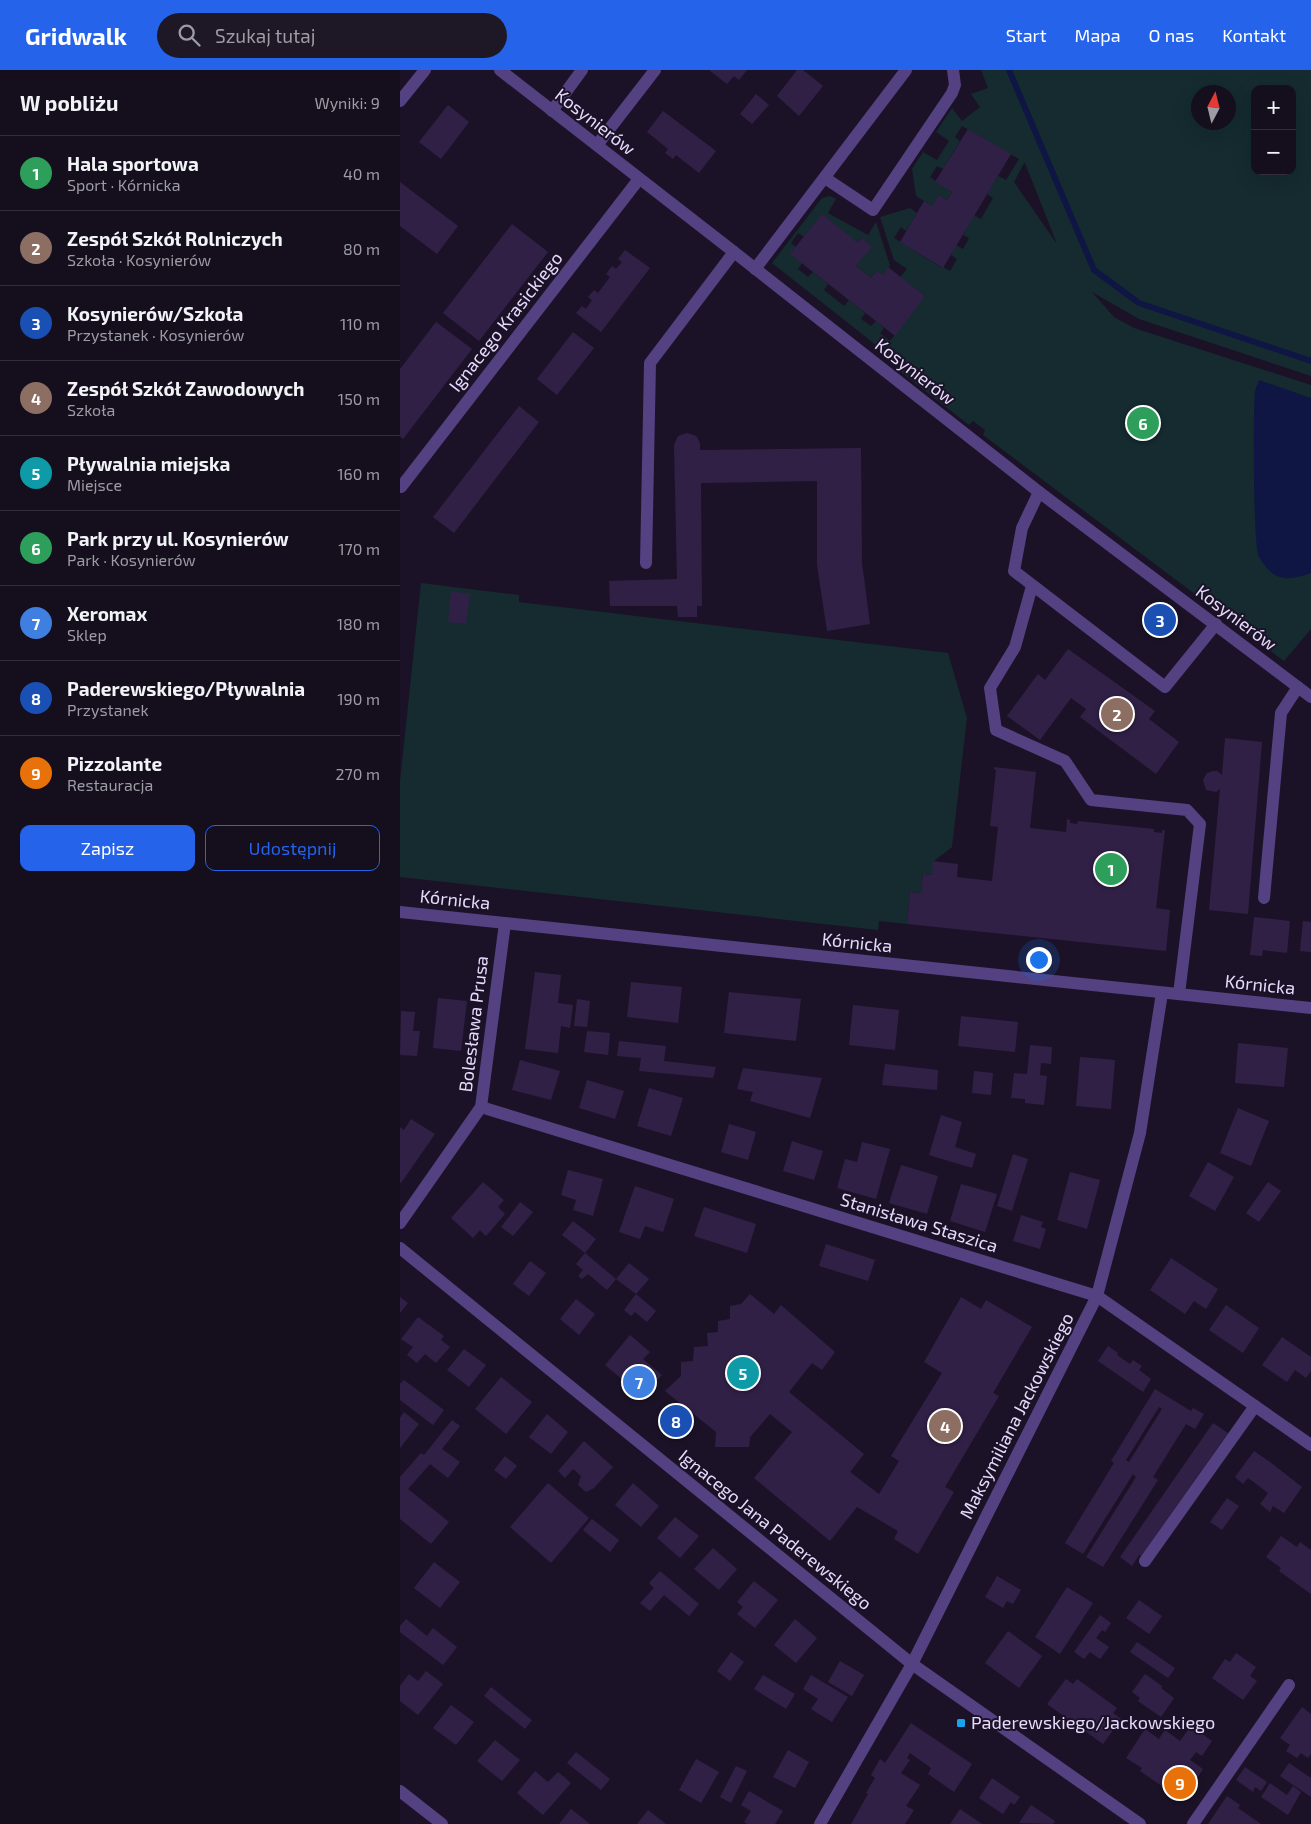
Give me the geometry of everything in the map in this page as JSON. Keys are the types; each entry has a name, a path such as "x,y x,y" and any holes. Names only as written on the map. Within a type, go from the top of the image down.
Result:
{"street":[{"path":"400,101 424,70"},
{"name":"Kosynierów","path":"500,70 1039,492 1311,697"},
{"path":"552,111 582,70"},
{"path":"597,145 655,70"},
{"path":"756,269 906,70"},
{"path":"825,178 873,210 952,93 955,85 953,70"},
{"name":"Ignacego Krasickiego","path":"401,487 639,178"},
{"path":"646,563 650,363 734,252"},
{"path":"1039,492 1022,528 1014,571 1165,687 1216,624"},
{"path":"1032,586 1015,647 990,688 996,730 1065,761 1091,800 1187,810 1200,824 1179,994"},
{"path":"1264,898 1280,713 1298,687"},
{"name":"Kórnicka","path":"400,912 1311,1008"},
{"name":"Bolesława Prusa","path":"400,1223 481,1107 504,923"},
{"name":"Maksymiliana Jackowskiego","path":"820,1824 912,1664 1097,1296 1140,1133 1162,993"},
{"name":"Stanisława Staszica","path":"481,1107 1097,1296 1311,1445"},
{"name":"Ignacego Jana Paderewskiego","path":"400,1248 912,1664 1140,1824"},
{"path":"1145,1561 1255,1406"},
{"path":"1193,1824 1289,1684"},
{"path":"400,1791 442,1824"}],"green space":[{"path":"981,70 1311,70 1311,376 1139,319 1092,292 1114,317 1134,328 1311,385 1311,629 1284,661 983,435 985,430 973,421 969,425 897,369 900,364 772,263 822,198 830,196 836,199 828,213 868,235 876,222 890,265 883,275 877,271 871,278 856,266 871,245 862,238 858,243 822,215 804,237 798,233 791,243 796,247 802,263 798,269 808,277 813,272 828,284 824,290 844,306 849,300 865,313 861,319 871,326 876,321 884,328 880,333 890,341 925,296 900,277 907,269 894,260 880,217 910,208 917,213 906,231 901,227 894,238 950,271 957,259 951,255 956,245 963,249 969,238 963,235 974,215 981,219 993,198 987,194 998,176 1006,180 1019,159 962,126 955,137 960,141 943,169 937,166 930,177 952,192 947,200 939,195 932,206 916,196 912,169 923,152 937,160 949,141 936,132 952,108 962,121 980,107 971,94 988,88","holes":["1025,163 1057,244 1014,182"]},
{"path":"421,583 519,595 519,602 948,653 967,718 952,847 934,861 932,875 923,874 921,893 910,892 907,924 879,921 878,930 400,877 400,781"}],"shaded area":[{"path":"1259,380 1311,398 1311,573 1295,578 1281,577 1270,571 1259,557 1257,547 1254,423 1255,391"}],"building":[{"path":"709,70 747,70 739,80 734,76 727,84"},
{"path":"797,70 803,70 823,86 799,116 777,96"},
{"path":"756,94 769,105 752,124 740,114"},
{"path":"448,105 469,122 441,159 419,142"},
{"path":"663,111 716,151 699,173 676,155 673,159 665,153 668,149 647,132"},
{"path":"968,129 1011,154 943,268 900,242 924,201 932,206 939,195 947,200 952,192 935,182"},
{"path":"400,182 458,226 437,254 400,226"},
{"path":"822,214 858,243 862,238 872,246 856,266 871,278 877,271 883,275 888,267 925,296 895,336 790,254"},
{"path":"512,224 548,252 479,341 443,313"},
{"path":"625,250 650,268 601,332 576,313 582,306 586,309 592,300 588,297 594,290 598,293 610,277 606,274 612,266 616,269 622,262 618,259"},
{"path":"436,322 472,349 403,439 400,436 400,369"},
{"path":"573,332 594,348 557,395 537,379"},
{"path":"519,406 539,422 454,533 433,517"},
{"path":"687,433 697,437 700,443 700,450 861,448 862,563 870,624 827,631 817,565 817,481 701,483 702,606 697,606 697,617 678,617 677,606 610,606 609,581 677,579 674,445 678,436"},
{"path":"451,591 470,594 466,624 448,622"},
{"path":"1068,649 1155,711 1149,719 1179,742 1156,774 1080,717 1086,709 1071,698 1040,740 1007,716 1038,674 1045,680"},
{"path":"1225,738 1262,742 1248,914 1209,910 1220,789 1216,792 1206,790 1203,780 1207,773 1213,771 1217,771 1222,775"},
{"path":"994,767 1036,772 1030,828 1066,832 1067,819 1070,820 1070,823 1077,824 1078,821 1154,829 1154,832 1162,833 1162,830 1165,830 1156,908 1170,910 1166,951 907,924 910,892 921,893 923,874 932,875 933,861 958,864 957,877 992,881 998,827 990,826 996,770"},
{"path":"1254,917 1290,921 1287,953 1263,950 1262,956 1250,955"},
{"path":"1303,921 1311,922 1311,952 1300,951"},
{"path":"535,972 561,975 558,1003 573,1005 570,1028 561,1026 558,1053 525,1049"},
{"path":"631,982 682,987 678,1023 627,1017"},
{"path":"729,992 801,999 796,1041 724,1033"},
{"path":"438,998 467,1001 461,1051 433,1048"},
{"path":"577,999 590,1001 587,1027 574,1026"},
{"path":"853,1005 899,1010 895,1050 849,1045"},
{"path":"401,1011 415,1012 413,1031 420,1031 417,1056 400,1055"},
{"path":"961,1016 1018,1022 1015,1052 958,1046"},
{"path":"587,1031 610,1033 608,1055 584,1052"},
{"path":"619,1041 666,1046 664,1061 716,1067 713,1078 639,1071 641,1058 617,1056"},
{"path":"1238,1043 1288,1048 1284,1087 1235,1083"},
{"path":"1030,1045 1052,1047 1051,1064 1041,1063 1040,1075 1047,1076 1044,1105 1025,1103 1025,1099 1011,1098 1014,1073 1027,1074"},
{"path":"1080,1057 1115,1060 1111,1109 1076,1106"},
{"path":"520,1060 560,1071 551,1100 512,1090"},
{"path":"885,1064 938,1070 937,1090 882,1085"},
{"path":"743,1068 822,1078 810,1118 750,1101 753,1092 737,1089"},
{"path":"974,1071 993,1073 991,1095 972,1093"},
{"path":"587,1080 624,1091 615,1119 579,1108"},
{"path":"649,1088 683,1098 671,1136 637,1126"},
{"path":"1238,1108 1269,1121 1251,1166 1220,1153"},
{"path":"941,1115 962,1122 955,1147 976,1154 972,1168 929,1155"},
{"path":"411,1119 435,1134 401,1183 400,1127 404,1130"},
{"path":"729,1124 756,1132 748,1160 721,1152"},
{"path":"792,1141 823,1151 814,1180 783,1171"},
{"path":"862,1142 890,1149 876,1199 837,1188 845,1159 857,1162"},
{"path":"1013,1154 1028,1159 1012,1211 997,1206"},
{"path":"1208,1162 1234,1177 1215,1211 1189,1196"},
{"path":"901,1165 938,1176 927,1214 889,1203"},
{"path":"568,1170 603,1179 593,1216 573,1210 576,1200 561,1195"},
{"path":"1070,1172 1100,1180 1087,1229 1057,1220"},
{"path":"483,1182 504,1200 498,1207 505,1214 486,1236 480,1230 473,1238 451,1218"},
{"path":"1268,1182 1281,1191 1259,1222 1246,1213"},
{"path":"961,1184 997,1194 985,1232 950,1221"},
{"path":"635,1186 674,1199 663,1232 645,1226 640,1239 619,1232"},
{"path":"520,1202 533,1212 513,1236 501,1227"},
{"path":"704,1207 756,1224 747,1253 694,1236"},
{"path":"1021,1215 1043,1222 1041,1227 1046,1229 1040,1249 1013,1241"},
{"path":"573,1221 596,1239 585,1253 562,1235"},
{"path":"826,1244 875,1260 868,1281 819,1266"},
{"path":"585,1253 616,1279 607,1290 588,1274 582,1279 578,1276 583,1270 576,1264"},
{"path":"1171,1258 1218,1289 1206,1309 1194,1301 1185,1314 1150,1290"},
{"path":"530,1261 546,1273 529,1296 513,1284"},
{"path":"629,1263 649,1279 636,1294 616,1279"},
{"path":"636,1294 656,1311 647,1322 635,1312 631,1316 624,1310"},
{"path":"750,1294 774,1314 781,1305 835,1352 822,1370 812,1363 789,1392 864,1454 850,1472 879,1494 899,1461 891,1456 942,1373 924,1362 961,1297 981,1309 986,1300 1032,1327 993,1393 999,1396 945,1487 954,1492 918,1554 894,1539 898,1531 857,1507 830,1541 754,1478 792,1432 770,1414 750,1437 749,1447 715,1447 716,1432 665,1391 681,1376 681,1362 693,1361 694,1347 708,1346 707,1333 718,1332 718,1321 730,1319 730,1306 741,1304"},
{"path":"400,1297 408,1303 400,1313"},
{"path":"576,1299 595,1314 579,1335 560,1319"},
{"path":"1226,1305 1259,1328 1243,1353 1209,1330"},
{"path":"418,1317 444,1336 441,1340 450,1347 436,1363 425,1354 417,1363 407,1355 413,1347 401,1339"},
{"path":"630,1335 650,1352 643,1359 662,1375 643,1397 605,1365"},
{"path":"1282,1337 1311,1357 1311,1371 1306,1378 1295,1370 1287,1382 1262,1365"},
{"path":"1108,1346 1130,1364 1133,1360 1142,1366 1139,1370 1151,1379 1143,1392 1098,1361"},
{"path":"464,1349 486,1365 469,1387 447,1370"},
{"path":"501,1377 532,1402 506,1434 475,1409"},
{"path":"404,1380 444,1410 433,1425 400,1400 400,1384"},
{"path":"1155,1389 1191,1411 1193,1408 1204,1414 1195,1429 1186,1424 1153,1477 1158,1480 1103,1567 1086,1557 1136,1477 1133,1474 1083,1554 1065,1543 1114,1463 1111,1461","holes":["1159,1407 1162,1409 1129,1462 1126,1460"]},
{"path":"404,1412 419,1424 400,1448 400,1418"},
{"path":"547,1414 568,1432 551,1454 529,1437"},
{"path":"452,1420 460,1426 442,1449 460,1462 448,1478 430,1464 408,1489 449,1522 431,1544 400,1519 400,1477 421,1453 424,1455"},
{"path":"1213,1423 1228,1433 1132,1566 1120,1557"},
{"path":"584,1441 613,1467 594,1488 586,1492 578,1485 581,1476 573,1469 565,1478 558,1471"},
{"path":"1254,1451 1302,1487 1284,1513 1273,1506 1270,1512 1260,1504 1268,1493 1248,1478 1243,1484 1235,1477"},
{"path":"505,1456 517,1466 506,1479 494,1470"},
{"path":"548,1483 589,1518 551,1563 510,1527"},
{"path":"633,1483 659,1506 641,1527 615,1505"},
{"path":"1227,1498 1239,1506 1222,1530 1210,1522"},
{"path":"675,1517 699,1536 680,1558 657,1538"},
{"path":"592,1519 619,1540 610,1552 583,1530"},
{"path":"1281,1536 1297,1547 1300,1542 1311,1550 1311,1594 1279,1571 1281,1568 1266,1557"},
{"path":"713,1548 737,1569 719,1590 694,1569"},
{"path":"434,1562 460,1582 440,1608 414,1588"},
{"path":"660,1571 699,1604 689,1616 664,1595 650,1611 640,1603 654,1588 649,1583"},
{"path":"997,1576 1021,1590 1013,1604 1007,1601 1003,1608 985,1597"},
{"path":"754,1581 778,1600 755,1628 737,1614 743,1607 737,1602"},
{"path":"1067,1587 1093,1603 1060,1654 1035,1637"},
{"path":"1139,1600 1162,1616 1149,1634 1126,1618"},
{"path":"1100,1615 1111,1623 1105,1632 1102,1630 1096,1638 1109,1647 1100,1659 1090,1652 1084,1659 1074,1652"},
{"path":"406,1619 427,1636 433,1628 457,1647 443,1665 400,1632 400,1626"},
{"path":"795,1619 817,1638 796,1663 774,1645"},
{"path":"1008,1631 1042,1656 1019,1688 985,1663"},
{"path":"1137,1642 1175,1668 1168,1678 1130,1652"},
{"path":"731,1652 744,1662 730,1681 717,1671"},
{"path":"1236,1653 1256,1667 1250,1676 1257,1681 1243,1700 1212,1678 1225,1659 1230,1662"},
{"path":"840,1661 864,1675 852,1696 828,1682"},
{"path":"426,1671 443,1684 418,1715 400,1701 400,1686 409,1674 418,1681"},
{"path":"1145,1674 1162,1686 1161,1688 1174,1698 1161,1717 1138,1701 1140,1698 1132,1692"},
{"path":"763,1675 795,1694 786,1709 754,1689"},
{"path":"811,1675 848,1697 832,1722 811,1709 818,1699 803,1689"},
{"path":"1066,1679 1073,1684 1077,1679 1117,1708 1113,1713 1121,1719 1103,1744 1047,1704"},
{"path":"491,1687 532,1720 525,1729 484,1696"},
{"path":"451,1705 474,1722 456,1745 433,1728"},
{"path":"1302,1707 1311,1714 1311,1754 1308,1758 1301,1753 1297,1758 1286,1751 1290,1745 1280,1738"},
{"path":"911,1723 972,1764 954,1792 928,1774 931,1768 910,1753 907,1758 910,1760 901,1773 920,1785 906,1806 914,1810 905,1824 851,1824 868,1794 866,1793 875,1778 871,1775 880,1759 885,1763"},
{"path":"1191,1726 1212,1741 1202,1756 1196,1752 1190,1760 1203,1769 1184,1798 1168,1787 1166,1789 1140,1771 1142,1768 1126,1758 1145,1729 1159,1739 1165,1730 1180,1741"},
{"path":"495,1740 520,1760 502,1781 477,1761"},
{"path":"788,1750 809,1762 795,1788 773,1777"},
{"path":"576,1752 610,1779 601,1790 567,1763"},
{"path":"696,1759 719,1772 701,1803 679,1790"},
{"path":"1289,1763 1311,1778 1311,1797 1280,1776"},
{"path":"736,1766 747,1771 731,1803 720,1797"},
{"path":"1245,1767 1267,1782 1261,1791 1255,1787 1253,1792 1236,1780"},
{"path":"535,1771 548,1782 558,1772 571,1783 543,1815 517,1793"},
{"path":"992,1778 1020,1797 1014,1805 1011,1802 1003,1814 979,1798"},
{"path":"1270,1783 1287,1795 1293,1786 1301,1792 1288,1815 1261,1797"},
{"path":"749,1791 783,1811 775,1824 747,1824 744,1822 751,1811 741,1805"},
{"path":"1227,1796 1240,1805 1238,1808 1261,1824 1208,1824"},
{"path":"1031,1805 1055,1821 1053,1824 1019,1823"},
{"path":"571,1809 590,1824 559,1824"},
{"path":"960,1809 982,1824 950,1824"},
{"path":"648,1810 666,1824 637,1824"}],"waterway":[{"path":"1009,70 1094,270 1139,303 1311,361"}],"place":[{"name":"Park przy ul. Kosynierów","path":"1143,423"},
{"name":"Kosynierów/Szkoła","path":"1160,620"},
{"name":"Zespół Szkół Rolniczych","path":"1117,714"},
{"name":"Hala sportowa","path":"1111,869"},
{"name":"Pływalnia miejska","path":"743,1373"},
{"name":"Xeromax","path":"639,1382"},
{"name":"Paderewskiego/Pływalnia","path":"676,1421"},
{"name":"Zespół Szkół Zawodowych","path":"945,1426"},
{"name":"Paderewskiego/Jackowskiego","path":"961,1723"},
{"name":"Pizzolante","path":"1180,1783"}]}
